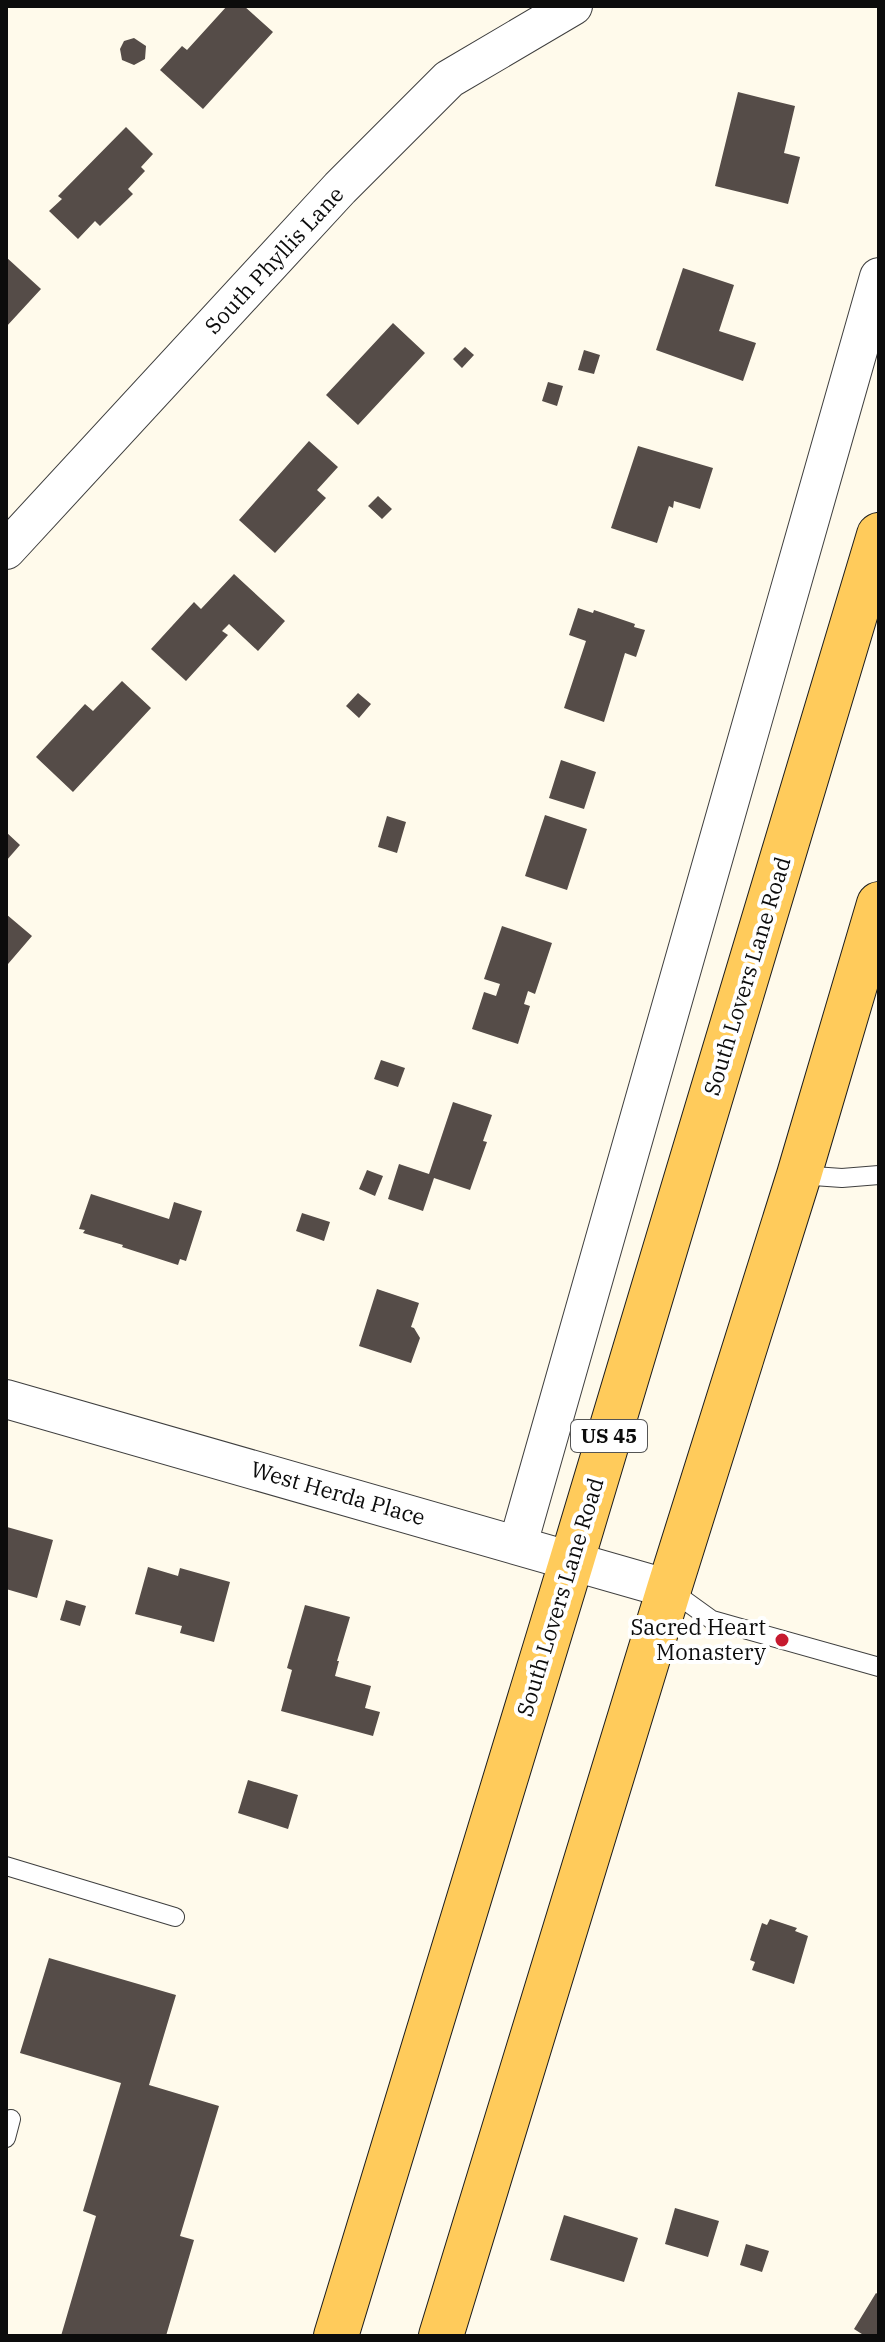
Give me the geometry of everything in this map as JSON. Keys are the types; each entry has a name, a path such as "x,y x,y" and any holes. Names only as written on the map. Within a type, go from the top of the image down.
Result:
{"main road":[{"name":"South Lovers Lane Road","path":"336,2336 879,535"},
{"path":"441,2336 799,1175 879,904"}],"street":[{"name":"South Phyllis Lane","path":"6,550 340,188 449,79 573,6"},
{"path":"518,1544 879,277"},
{"name":"West Herda Place","path":"6,1399 669,1589"}],"lane":[{"path":"799,1175 842,1178 879,1175"},
{"path":"669,1589 712,1620 879,1667"},
{"path":"6,1866 175,1917"}],"building":[{"path":"227,6 244,6 273,32 203,109 160,70 182,46 187,50"},
{"path":"134,38 146,46 145,59 134,65 122,60 120,49 124,41"},
{"path":"738,92 795,106 784,153 800,157 788,204 715,186"},
{"path":"126,127 153,154 141,167 145,171 128,189 133,194 100,226 95,221 78,239 49,211 62,199 58,196"},
{"path":"6,257 41,289 6,327"},
{"path":"683,268 734,285 719,331 756,343 743,381 656,350"},
{"path":"393,323 425,353 358,425 326,395"},
{"path":"465,347 474,355 462,368 453,359"},
{"path":"584,350 600,355 594,374 578,370"},
{"path":"548,382 563,386 557,406 542,401"},
{"path":"309,441 338,467 317,490 326,498 275,553 239,520"},
{"path":"638,446 713,468 700,509 674,501 673,508 669,506 657,543 611,528"},
{"path":"378,496 392,509 382,519 368,506"},
{"path":"234,574 285,621 258,651 229,624 222,631 228,635 186,681 151,649 194,602 201,609"},
{"path":"578,608 593,613 594,610 645,630 636,657 625,653 604,722 564,708 586,641 569,635"},
{"path":"122,681 151,708 73,792 36,757 85,704 93,711"},
{"path":"358,693 371,704 359,718 346,706"},
{"path":"561,760 596,772 584,809 549,798"},
{"path":"545,815 587,829 567,890 525,876"},
{"path":"387,816 406,822 397,853 378,847"},
{"path":"6,832 20,845 6,861"},
{"path":"6,914 32,936 8,964 6,962"},
{"path":"502,926 552,943 535,994 528,991 524,1004 530,1006 518,1044 472,1029 484,992 496,996 500,984 484,979"},
{"path":"381,1060 405,1068 398,1087 374,1079"},
{"path":"453,1102 492,1115 483,1141 487,1142 470,1190 434,1178 423,1211 388,1199 399,1164 429,1174"},
{"path":"367,1170 383,1176 375,1196 359,1189"},
{"path":"91,1194 169,1219 174,1202 202,1211 186,1261 180,1259 178,1265 83,1233 85,1230 79,1229"},
{"path":"302,1213 330,1222 324,1241 296,1231"},
{"path":"377,1289 419,1303 411,1327 420,1338 411,1363 359,1346"},
{"path":"7,1527 53,1540 37,1598 6,1589"},
{"path":"148,1567 178,1576 180,1568 230,1582 214,1642 180,1633 182,1626 135,1614"},
{"path":"66,1600 86,1606 80,1626 60,1620"},
{"path":"305,1605 350,1617 335,1676 371,1686 365,1708 380,1712 373,1736 281,1711 292,1670 287,1668"},
{"path":"248,1780 298,1795 288,1829 238,1813"},
{"path":"770,1919 797,1928 795,1931 808,1936 794,1984 752,1970 755,1962 750,1960 762,1923 767,1925"},
{"path":"49,1958 176,1995 149,2085 219,2106 180,2236 194,2240 166,2336 61,2336 96,2216 83,2211 121,2083 20,2053"},
{"path":"675,2208 719,2221 708,2257 665,2244"},
{"path":"564,2215 638,2238 624,2282 550,2260"},
{"path":"746,2244 769,2251 762,2272 740,2265"},
{"path":"876,2293 879,2295 879,2336 865,2336 854,2329"}],"place":[{"name":"Sacred Heart Monastery","path":"782,1640"}]}
